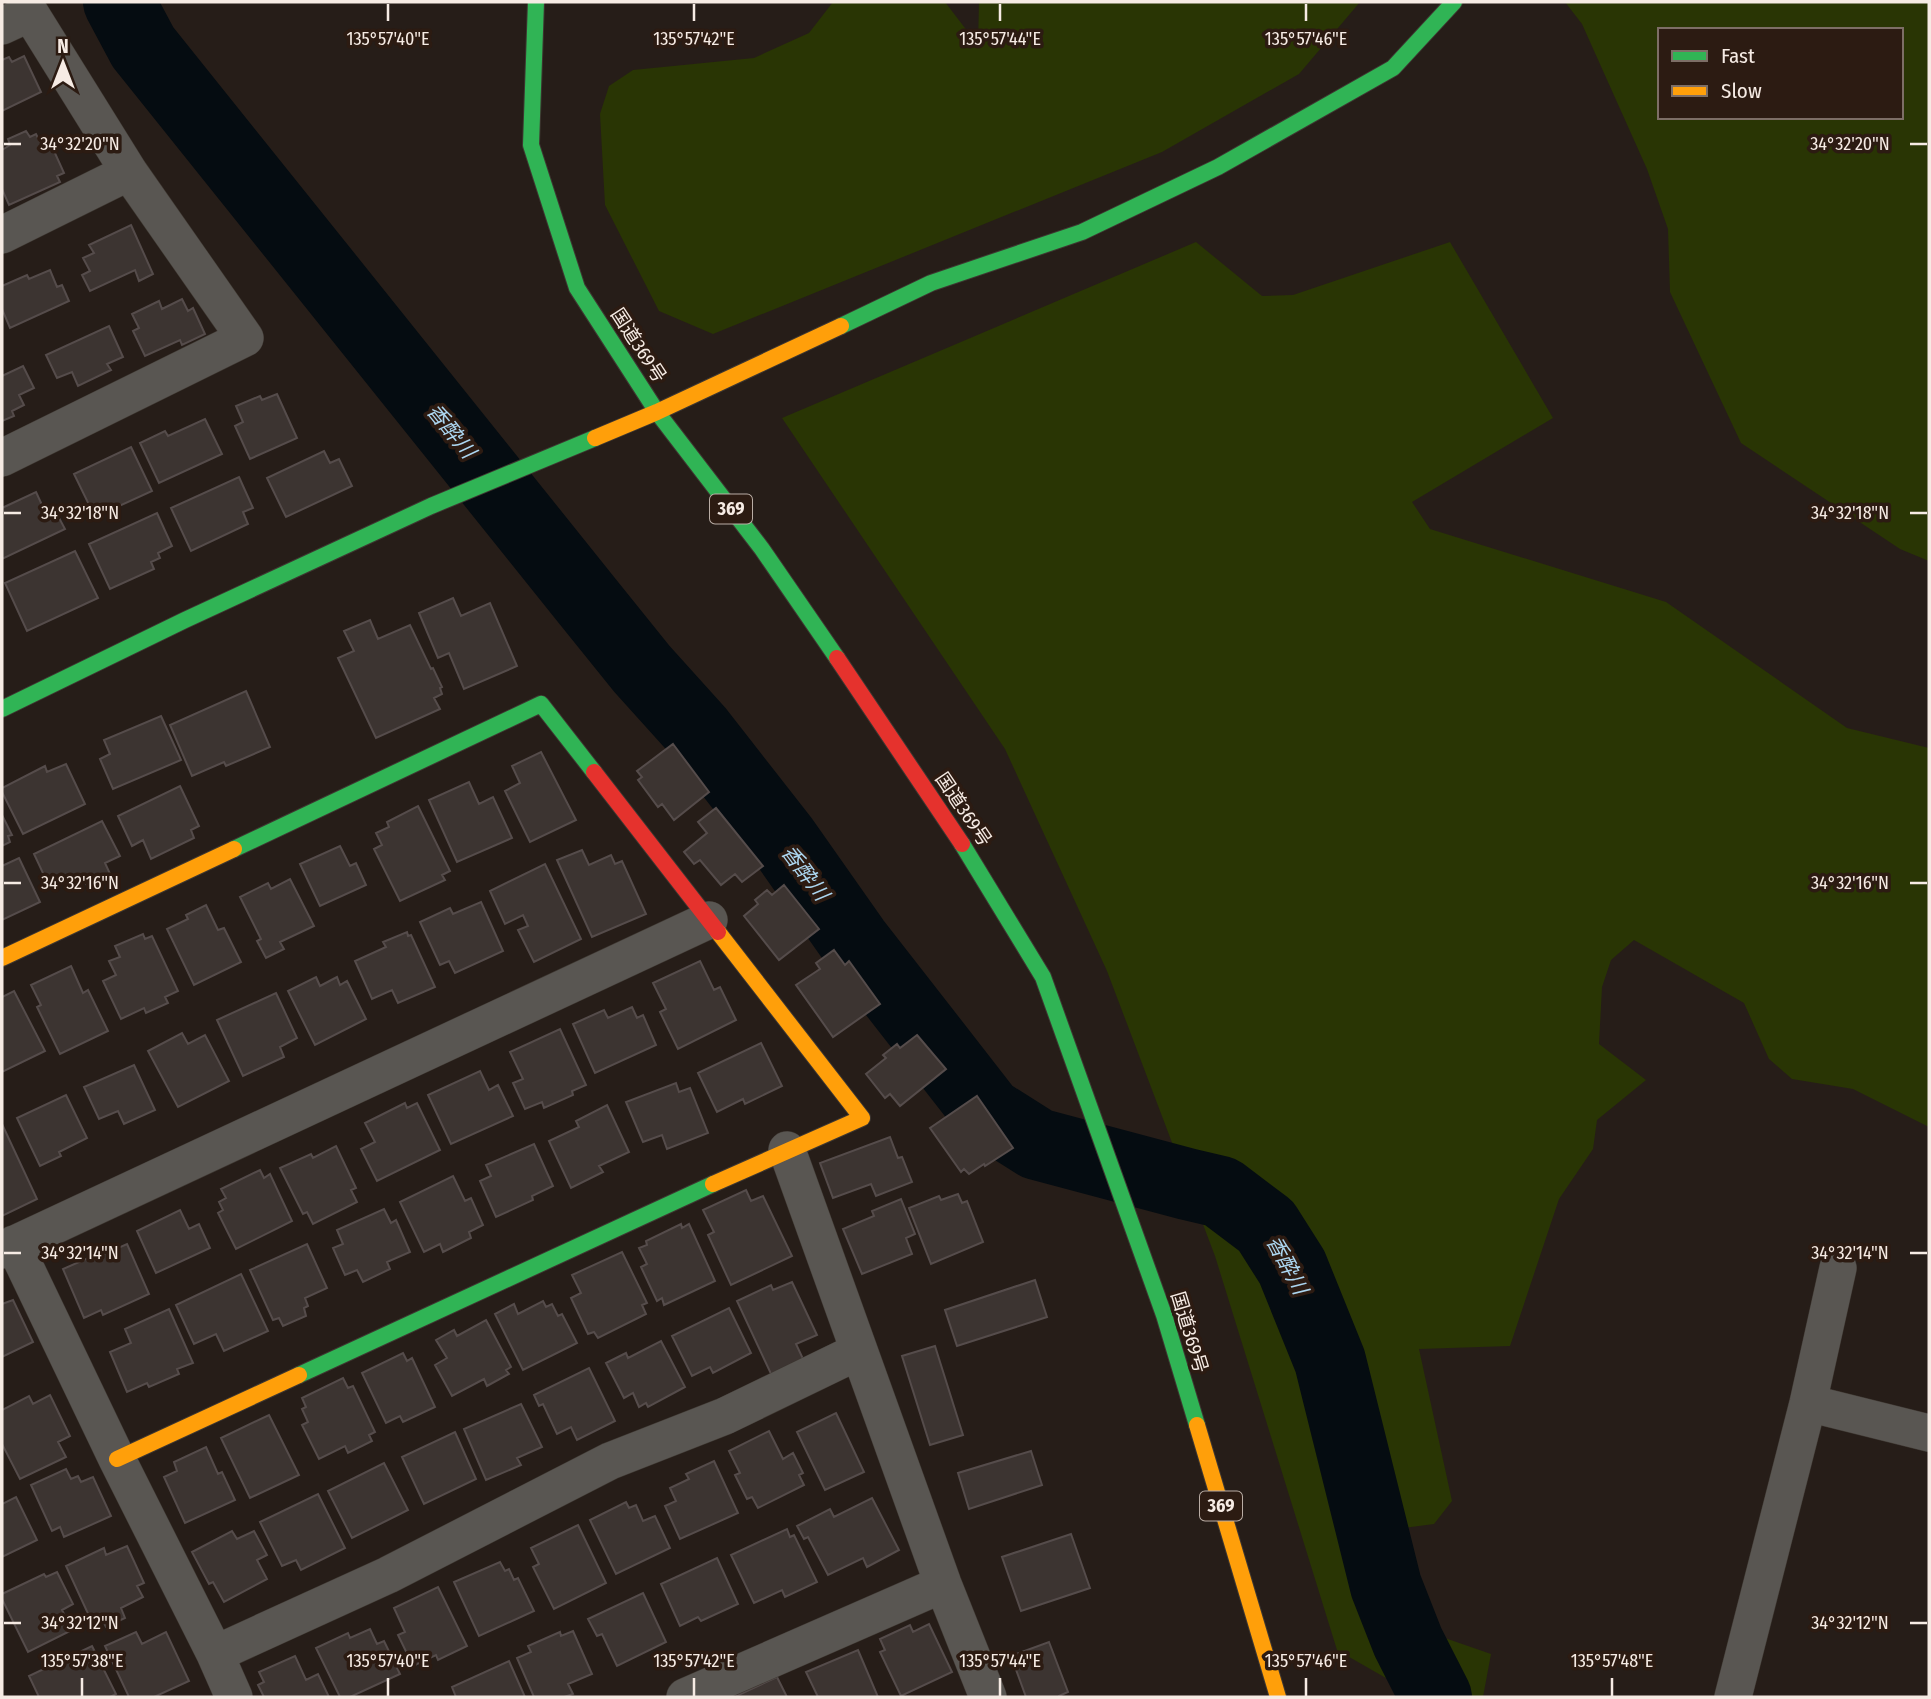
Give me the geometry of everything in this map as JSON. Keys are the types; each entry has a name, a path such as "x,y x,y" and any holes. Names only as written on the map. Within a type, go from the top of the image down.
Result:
{"main road":[{"name":"国道369号","path":"536,2 531,145 577,288 657,412 762,550 891,738 977,867 1043,977 1164,1315 1278,1697"},
{"path":"2,709 185,620 431,506 657,412 931,283 1082,232 1218,167 1393,68 1454,2"},
{"path":"2,958 541,704 862,1118 787,1150 117,1459"}],"street":[{"path":"2,26 30,13 130,172 245,338 2,457"},
{"path":"2,234 130,172"},
{"path":"234,1697 215,1654 8,1247 709,920"},
{"path":"787,1150 943,1584 988,1697"},
{"path":"1732,1697 1808,1403 1838,1268"},
{"path":"215,1654 388,1575 610,1461 725,1416 859,1351"},
{"path":"1808,1403 1929,1433"},
{"path":"685,1697 943,1584"}],"green space":[{"path":"833,2 945,2 978,45 979,2 1360,2 1299,74 1162,152 713,334 659,311 605,205 600,114 609,86 633,70 754,58 809,33"},
{"path":"1565,2 1929,2 1929,561 1900,549 1741,443 1670,292 1668,229 1647,169 1582,24"},
{"path":"1196,242 1262,296 1293,295 1450,242 1553,418 1412,502 1430,529 1666,602 1847,728 1929,748 1929,1127 1853,1089 1792,1079 1769,1059 1744,1003 1634,940 1611,960 1602,987 1599,1044 1646,1080 1597,1120 1593,1149 1559,1199 1510,1346 1419,1349 1452,1501 1434,1524 1366,1533 1370,1612 1491,1654 1483,1697 1419,1697 1337,1650 1215,1256 1107,971 1005,749 782,418"}],"building":[{"path":"24,56 41,92 2,111 2,60 9,57 12,62"},
{"path":"26,131 30,137 36,134 42,146 50,142 64,173 57,176 60,182 9,205 2,189 2,150 10,145 8,139"},
{"path":"131,225 153,274 139,281 135,270 90,291 82,275 90,271 83,258 94,253 89,245"},
{"path":"50,270 57,287 62,285 69,301 10,328 2,309 2,286 27,275 29,279"},
{"path":"182,299 188,311 193,308 205,334 182,345 180,340 145,356 133,331 139,328 132,314 159,301 162,309"},
{"path":"109,326 123,357 107,364 111,370 78,386 72,372 57,378 46,355"},
{"path":"23,366 34,388 19,395 24,405 12,411 14,416 2,421 2,376"},
{"path":"277,394 297,438 250,459 235,426 243,422 236,406 260,396 262,400"},
{"path":"205,419 222,454 159,483 140,443 165,431 168,436"},
{"path":"131,447 152,491 95,517 74,474"},
{"path":"324,451 330,463 339,459 352,486 286,517 267,478"},
{"path":"239,477 253,508 243,512 248,524 191,551 171,508"},
{"path":"36,492 48,518 57,514 65,529 2,559 2,508"},
{"path":"157,513 172,546 158,553 160,558 151,562 154,569 110,589 89,544"},
{"path":"75,551 98,598 27,631 5,583"},
{"path":"453,598 461,616 490,603 517,666 464,689 449,653 438,658 419,613"},
{"path":"370,620 378,639 410,625 442,687 442,694 434,698 440,709 376,738 338,658 354,651 344,631"},
{"path":"246,691 270,747 226,766 224,762 192,776 170,725"},
{"path":"161,716 181,760 113,789 100,759 110,754 104,740"},
{"path":"673,744 709,792 674,820 662,804 658,807 638,780 642,777 637,771"},
{"path":"541,752 576,820 530,842 505,791 520,783 512,766"},
{"path":"66,764 85,804 23,834 2,788 45,766 47,772"},
{"path":"469,782 479,804 493,797 512,838 457,862 429,800"},
{"path":"180,786 199,826 191,830 194,838 151,859 143,840 132,846 118,816"},
{"path":"418,806 450,871 442,875 445,880 400,901 374,849 382,845 376,833 389,827 387,822"},
{"path":"716,808 763,866 742,882 735,874 721,885 700,860 694,864 684,852 707,833 698,822"},
{"path":"2,815 12,835 8,836 10,842 2,846"},
{"path":"102,821 120,856 105,863 111,876 88,887 85,882 69,890 63,879 49,886 34,854"},
{"path":"340,846 350,866 356,863 366,885 320,906 300,864"},
{"path":"582,850 589,865 611,855 615,864 622,861 646,914 592,937 557,860"},
{"path":"19,858 40,902 2,920 2,866"},
{"path":"545,864 581,939 534,962 518,930 528,926 523,915 505,924 490,891"},
{"path":"290,879 314,926 280,942 284,949 266,958 257,941 261,939 240,897 268,883 271,889"},
{"path":"784,885 819,929 779,960 744,916 758,904 755,900 767,890 772,895"},
{"path":"481,902 503,951 455,973 449,961 440,965 420,922 450,908 453,914"},
{"path":"206,905 218,930 224,928 241,962 194,985 167,929 188,919 186,915"},
{"path":"407,932 408,936 411,935 435,987 398,1003 392,990 372,999 355,961 386,947 383,942"},
{"path":"143,934 145,939 152,936 178,991 165,997 168,1003 146,1013 144,1008 121,1019 103,981 116,975 109,961 120,957 115,946"},
{"path":"834,950 845,965 849,961 880,1004 833,1037 796,985 820,969 816,963"},
{"path":"700,961 714,990 720,987 736,1020 678,1049 660,1012 666,1009 653,983"},
{"path":"71,966 83,993 88,990 108,1031 60,1054 37,1007 41,1005 31,985"},
{"path":"316,977 320,986 337,977 340,985 347,981 366,1019 315,1045 288,991"},
{"path":"14,991 45,1051 2,1072 2,997"},
{"path":"276,993 297,1038 280,1047 284,1057 243,1076 217,1020"},
{"path":"632,1007 637,1018 643,1015 656,1045 595,1073 573,1024 604,1010 608,1018"},
{"path":"560,1029 586,1085 572,1091 573,1095 544,1108 542,1102 525,1109 513,1083 523,1079 510,1052"},
{"path":"182,1033 188,1044 205,1035 229,1081 178,1107 148,1051"},
{"path":"917,1035 946,1069 900,1106 890,1094 885,1098 866,1074 886,1058 883,1055 897,1044 900,1048"},
{"path":"761,1043 782,1086 745,1104 743,1099 717,1112 698,1073"},
{"path":"134,1065 155,1110 124,1124 118,1111 99,1119 84,1087"},
{"path":"480,1071 489,1090 498,1085 513,1116 451,1144 428,1095"},
{"path":"676,1083 679,1092 690,1088 708,1133 667,1149 662,1135 643,1142 626,1102"},
{"path":"66,1095 87,1138 59,1152 61,1156 40,1166 17,1118"},
{"path":"977,1096 1013,1148 969,1174 964,1169 961,1172 930,1128"},
{"path":"405,1103 407,1108 417,1103 440,1150 377,1181 361,1149 375,1142 365,1123"},
{"path":"607,1105 629,1152 599,1166 603,1172 571,1188 549,1141 579,1127 576,1121"},
{"path":"2,1124 37,1199 2,1216"},
{"path":"890,1137 912,1182 876,1196 871,1184 833,1198 820,1163"},
{"path":"534,1144 553,1186 532,1196 533,1200 496,1217 480,1181 491,1176 486,1165"},
{"path":"336,1146 356,1188 351,1190 357,1202 313,1224 307,1212 303,1214 280,1168 311,1154 313,1158"},
{"path":"260,1170 264,1178 270,1174 292,1221 236,1249 218,1213 223,1210 219,1202 226,1198 221,1189"},
{"path":"453,1176 465,1201 471,1198 483,1225 469,1232 471,1238 443,1252 440,1244 424,1252 400,1202"},
{"path":"746,1190 751,1201 763,1196 792,1256 731,1285 708,1235 714,1232 703,1210"},
{"path":"958,1194 962,1203 967,1201 983,1242 931,1264 909,1208 939,1196 941,1200"},
{"path":"901,1199 915,1234 906,1238 912,1254 862,1274 843,1229 874,1216 872,1211"},
{"path":"384,1209 391,1223 396,1220 410,1252 387,1262 390,1269 363,1282 357,1270 345,1275 333,1248 343,1244 337,1230"},
{"path":"180,1210 189,1229 199,1224 210,1248 156,1273 137,1231"},
{"path":"681,1224 682,1228 689,1224 715,1281 664,1305 662,1298 657,1301 641,1267 647,1264 639,1248 647,1245 646,1241"},
{"path":"127,1244 149,1294 103,1315 101,1310 84,1318 63,1269"},
{"path":"307,1244 327,1288 305,1298 308,1306 304,1308 306,1316 283,1326 279,1318 273,1320 250,1270"},
{"path":"622,1252 647,1303 642,1305 646,1314 598,1338 594,1332 588,1334 571,1298 581,1293 572,1275"},
{"path":"241,1274 268,1331 224,1351 216,1334 194,1344 176,1305"},
{"path":"1035,1280 1047,1317 957,1346 945,1310"},
{"path":"792,1282 817,1335 796,1344 804,1361 772,1376 737,1301 771,1285 773,1290"},
{"path":"13,1300 33,1342 2,1357 2,1304"},
{"path":"543,1301 546,1307 552,1304 558,1316 562,1314 577,1343 523,1370 495,1314 514,1304 518,1314"},
{"path":"729,1308 751,1353 713,1373 710,1367 692,1376 672,1336"},
{"path":"169,1309 193,1363 177,1369 179,1374 149,1387 147,1383 127,1392 110,1352 131,1343 125,1329"},
{"path":"486,1320 511,1367 506,1370 509,1374 487,1386 484,1379 452,1396 435,1365 447,1358 436,1340 454,1330 457,1336"},
{"path":"661,1341 685,1387 648,1407 646,1403 639,1407 633,1393 624,1398 606,1363 626,1353 628,1358"},
{"path":"935,1346 963,1435 930,1445 902,1356"},
{"path":"403,1353 407,1361 412,1358 435,1407 403,1422 400,1416 386,1423 362,1373"},
{"path":"589,1368 615,1421 577,1440 571,1427 557,1434 543,1404 539,1406 534,1395"},
{"path":"343,1378 348,1388 353,1386 375,1432 369,1435 372,1441 348,1453 345,1446 319,1459 302,1425 308,1422 302,1409 306,1407 302,1398"},
{"path":"50,1395 70,1436 58,1442 66,1457 20,1479 2,1444 2,1410 29,1396 33,1404"},
{"path":"521,1404 542,1447 517,1458 521,1465 486,1480 464,1429"},
{"path":"836,1413 864,1472 825,1490 797,1432"},
{"path":"269,1415 299,1475 250,1498 221,1438"},
{"path":"769,1431 783,1459 793,1453 803,1473 799,1475 804,1485 758,1508 752,1497 747,1499 735,1475 740,1473 729,1451"},
{"path":"455,1432 476,1479 424,1504 402,1457"},
{"path":"206,1447 218,1474 222,1472 235,1500 185,1523 164,1477 177,1471 174,1462"},
{"path":"1031,1451 1042,1485 969,1509 958,1473"},
{"path":"714,1461 738,1513 680,1539 665,1506 676,1501 670,1488 689,1479 686,1474"},
{"path":"384,1463 408,1510 352,1538 328,1491"},
{"path":"66,1469 71,1479 78,1476 81,1482 93,1477 111,1516 64,1537 60,1527 52,1531 31,1485"},
{"path":"318,1494 345,1548 301,1570 296,1560 282,1566 260,1522"},
{"path":"16,1497 37,1540 2,1557 2,1504"},
{"path":"872,1498 899,1550 867,1567 863,1558 828,1575 808,1537 804,1539 797,1526 830,1509 834,1517"},
{"path":"626,1502 629,1508 636,1505 643,1521 655,1516 670,1548 616,1574 590,1520"},
{"path":"578,1525 606,1583 554,1609 533,1567 539,1564 531,1548"},
{"path":"787,1529 790,1537 794,1535 817,1582 785,1597 782,1590 754,1603 731,1555"},
{"path":"232,1531 237,1539 254,1531 267,1555 257,1560 267,1579 224,1602 213,1582 209,1584 192,1552"},
{"path":"1071,1534 1090,1588 1021,1611 1002,1557"},
{"path":"127,1546 144,1583 137,1586 143,1597 121,1608 125,1618 106,1627 100,1614 90,1618 66,1566 104,1548 106,1555"},
{"path":"717,1558 738,1604 701,1621 698,1617 680,1626 661,1584"},
{"path":"500,1562 505,1571 509,1569 514,1580 518,1578 534,1611 479,1636 454,1582"},
{"path":"57,1572 73,1604 62,1610 72,1630 28,1652 2,1594 44,1574 46,1577"},
{"path":"438,1587 467,1646 438,1660 436,1655 413,1666 398,1635 405,1632 394,1608"},
{"path":"643,1593 666,1642 617,1666 602,1634 597,1636 588,1619"},
{"path":"929,1624 952,1672 901,1696 880,1652 885,1650 880,1639 910,1625 913,1632"},
{"path":"370,1629 377,1644 384,1641 400,1674 350,1697 340,1697 316,1648 348,1633 350,1638"},
{"path":"573,1631 592,1674 568,1684 573,1694 564,1697 534,1697 517,1658 531,1652 528,1646 560,1632 561,1636"},
{"path":"136,1632 142,1644 166,1632 189,1681 154,1697 129,1697 105,1646"},
{"path":"1049,1642 1068,1692 1059,1697 1026,1697 1011,1656"},
{"path":"92,1646 116,1694 110,1697 39,1697 29,1676"},
{"path":"858,1650 878,1697 818,1697 806,1672"},
{"path":"295,1656 306,1680 318,1674 329,1697 264,1697 258,1685 264,1682 259,1672"},
{"path":"509,1661 525,1697 456,1697 452,1687"},
{"path":"777,1677 787,1697 734,1697"}],"waterway":[{"name":"香酔川","path":"119,2 143,47 642,669 697,730 783,840 854,941 988,1113 1037,1144 1221,1192 1266,1226 1292,1267 1330,1361 1386,1586 1408,1642 1436,1697"}],"traffic: fast":[{"path":"536,2 531,145 577,288 657,412 762,549 837,658"},
{"path":"841,326 931,283 1082,232 1218,167 1393,68 1454,2"},
{"path":"2,709 185,620 431,506 595,438"},
{"path":"234,849 541,704 594,772"},
{"path":"962,844 1043,977 1164,1315 1197,1425"},
{"path":"299,1375 713,1184"}],"traffic: slow":[{"path":"595,438 841,326"},
{"path":"2,958 234,849"},
{"path":"713,1184 862,1118 718,932"},
{"path":"117,1459 299,1375"},
{"path":"1197,1425 1278,1697"}],"traffic: jam":[{"path":"837,658 962,844"},
{"path":"594,772 718,932"}]}
